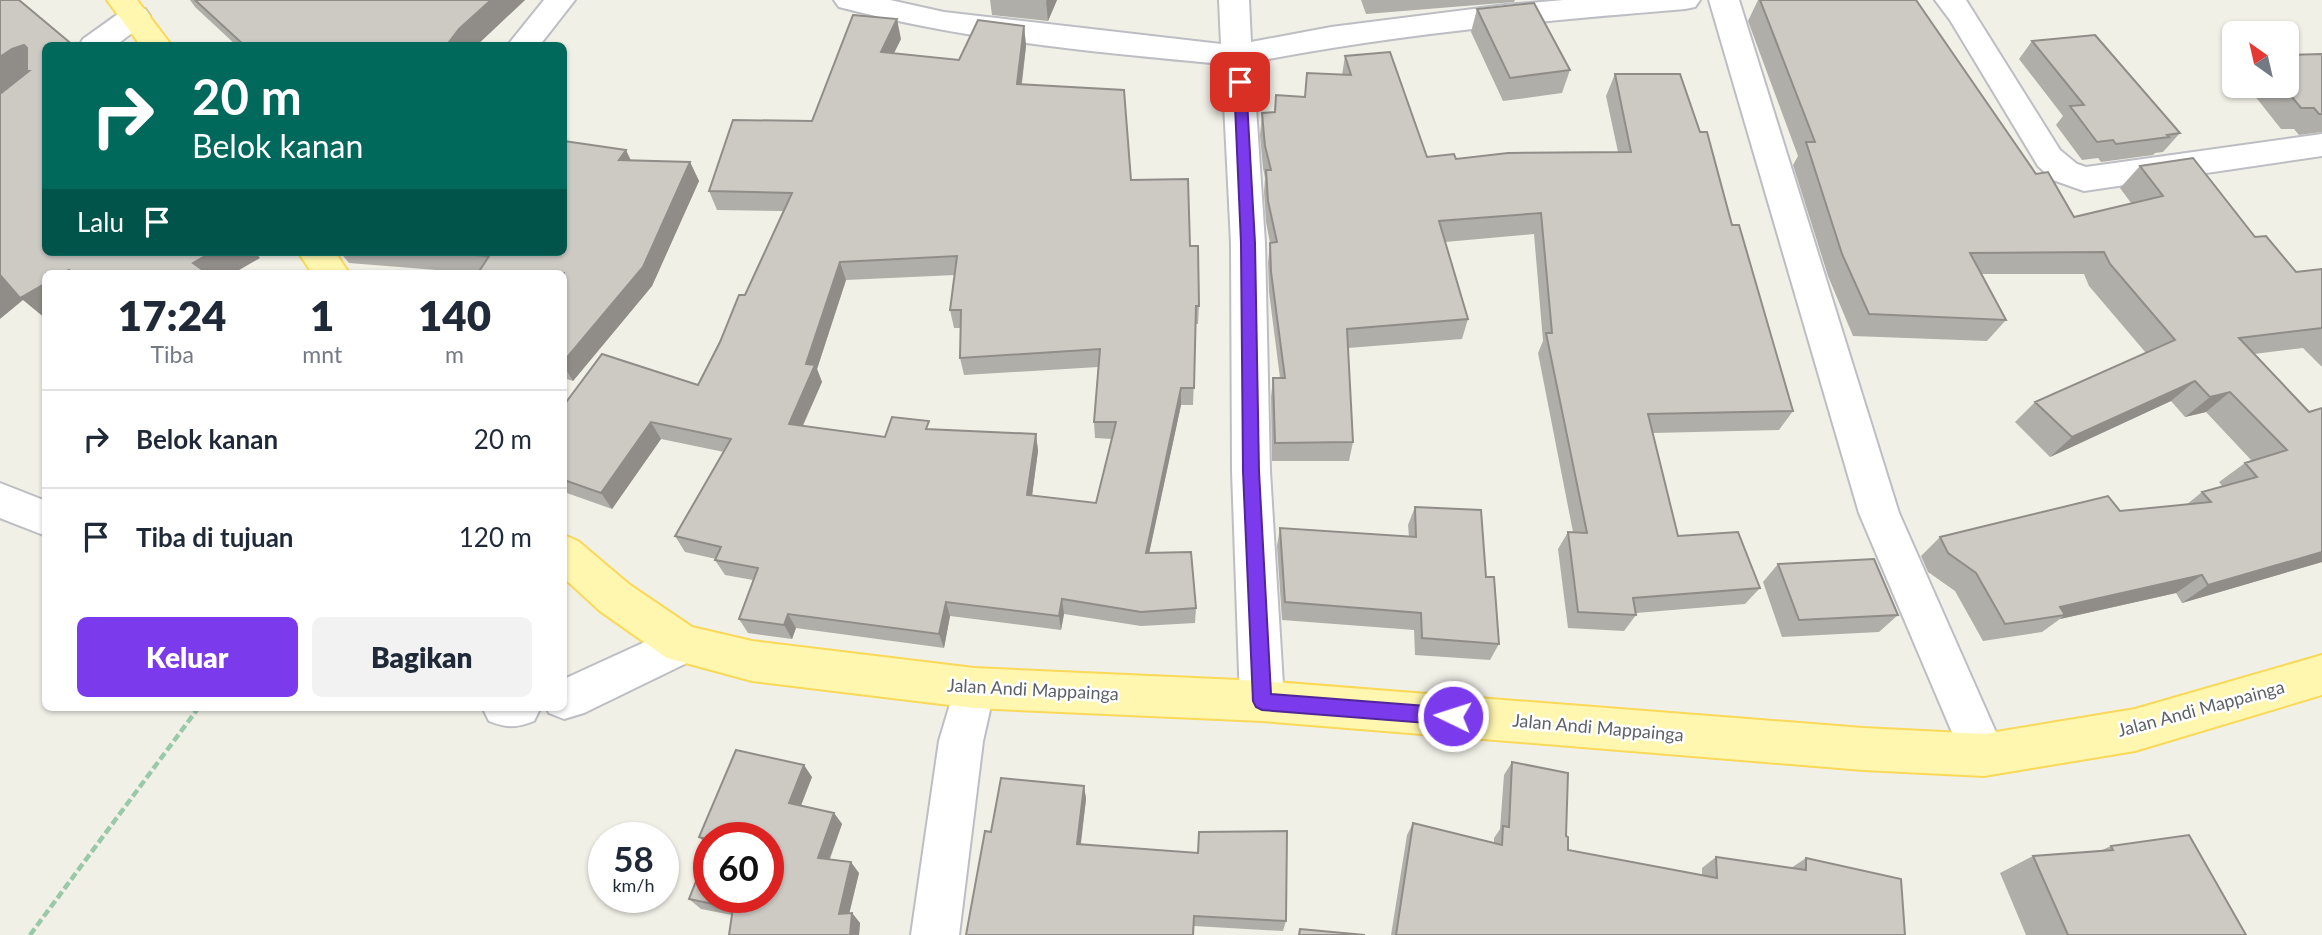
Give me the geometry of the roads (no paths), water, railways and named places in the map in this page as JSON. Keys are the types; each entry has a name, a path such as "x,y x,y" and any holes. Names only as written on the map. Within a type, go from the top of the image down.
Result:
{"main road":[{"path":"129,8 154,42"},
{"path":"318,256 330,270"},
{"name":"Jalan Andi Mappainga","path":"567,556 615,598 682,644 752,660 974,688 1262,701 1863,749 1984,755 2135,730 2322,674"}],"street":[{"path":"525,42 560,0"},
{"path":"849,0 896,6 944,22 1128,45 1238,55 1331,37 1505,14 1685,0"},
{"path":"1234,0 1248,243 1251,471 1262,701"},
{"path":"1724,0 1879,513 1984,755"},
{"path":"1950,0 1962,15 2049,158 2065,172 2084,179 2322,145"},
{"path":"98,42 129,8"},
{"path":"0,500 42,517"},
{"path":"567,698 584,693 682,644"},
{"path":"936,935 961,741 974,688"}]}
